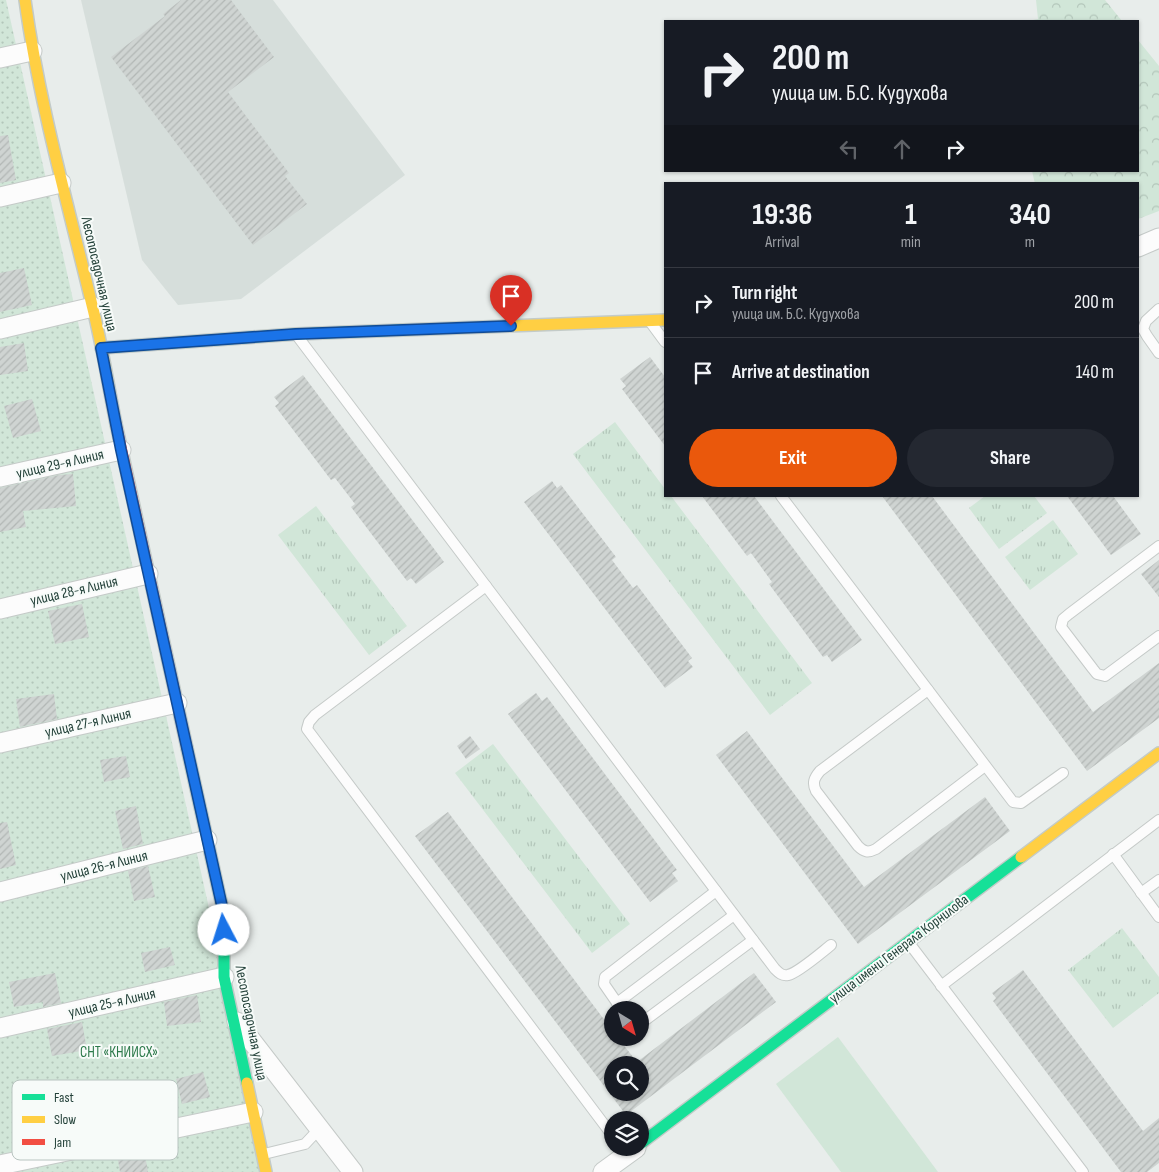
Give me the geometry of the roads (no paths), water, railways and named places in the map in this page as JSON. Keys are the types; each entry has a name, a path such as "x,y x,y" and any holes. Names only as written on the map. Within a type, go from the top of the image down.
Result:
{"street":[{"name":"Лесопосадочная улица","path":"25,0 32,51 93,307 121,450 224,915 224,977 266,1172"},
{"path":"0,58 32,51"},
{"path":"0,197 62,183"},
{"path":"1139,248 1159,238"},
{"path":"0,329 93,307"},
{"path":"101,348 296,334 664,320"},
{"name":"улица 29-я Линия","path":"0,477 121,450"},
{"name":"улица 28-я Линия","path":"0,609 148,574"},
{"name":"улица 27-я Линия","path":"0,744 177,703"},
{"name":"улица имени Генерала Корнилова","path":"649,1135 1159,753"},
{"name":"улица 26-я Линия","path":"0,892 207,840"},
{"name":"улица 25-я Линия","path":"0,1028 224,977"},
{"path":"232,1015 352,1172"},
{"path":"178,1128 253,1112"},
{"name":"улица имени Генерала Корнилова","path":"603,1172 622,1156"},
{"path":"0,1165 24,1160"}],"lane":[{"path":"1159,309 1146,321 1144,329 1146,336 1159,353"},
{"path":"649,321 664,341"},
{"path":"296,334 775,969 780,974 787,975 795,972 831,945"},
{"path":"782,497 1014,802 1021,804 1063,773"},
{"path":"1159,546 1069,614 1063,620 1062,627 1097,674 1105,676 1159,636"},
{"path":"486,586 315,716 309,722 307,729 604,1124"},
{"path":"928,690 820,772 815,778 813,785 858,846 863,851 870,852 986,766"},
{"path":"942,986 1159,820"},
{"path":"1113,854 1159,917"},
{"path":"1141,893 1159,880"},
{"path":"616,1001 604,984 605,977 716,891"},
{"path":"627,1001 734,915"},
{"path":"649,1017 753,940"},
{"path":"908,942 1083,1172"},
{"path":"262,1155 305,1144 320,1128"}],"park label":[{"name":"СНТ «КНИИСХ»","path":"119,1052"}]}
